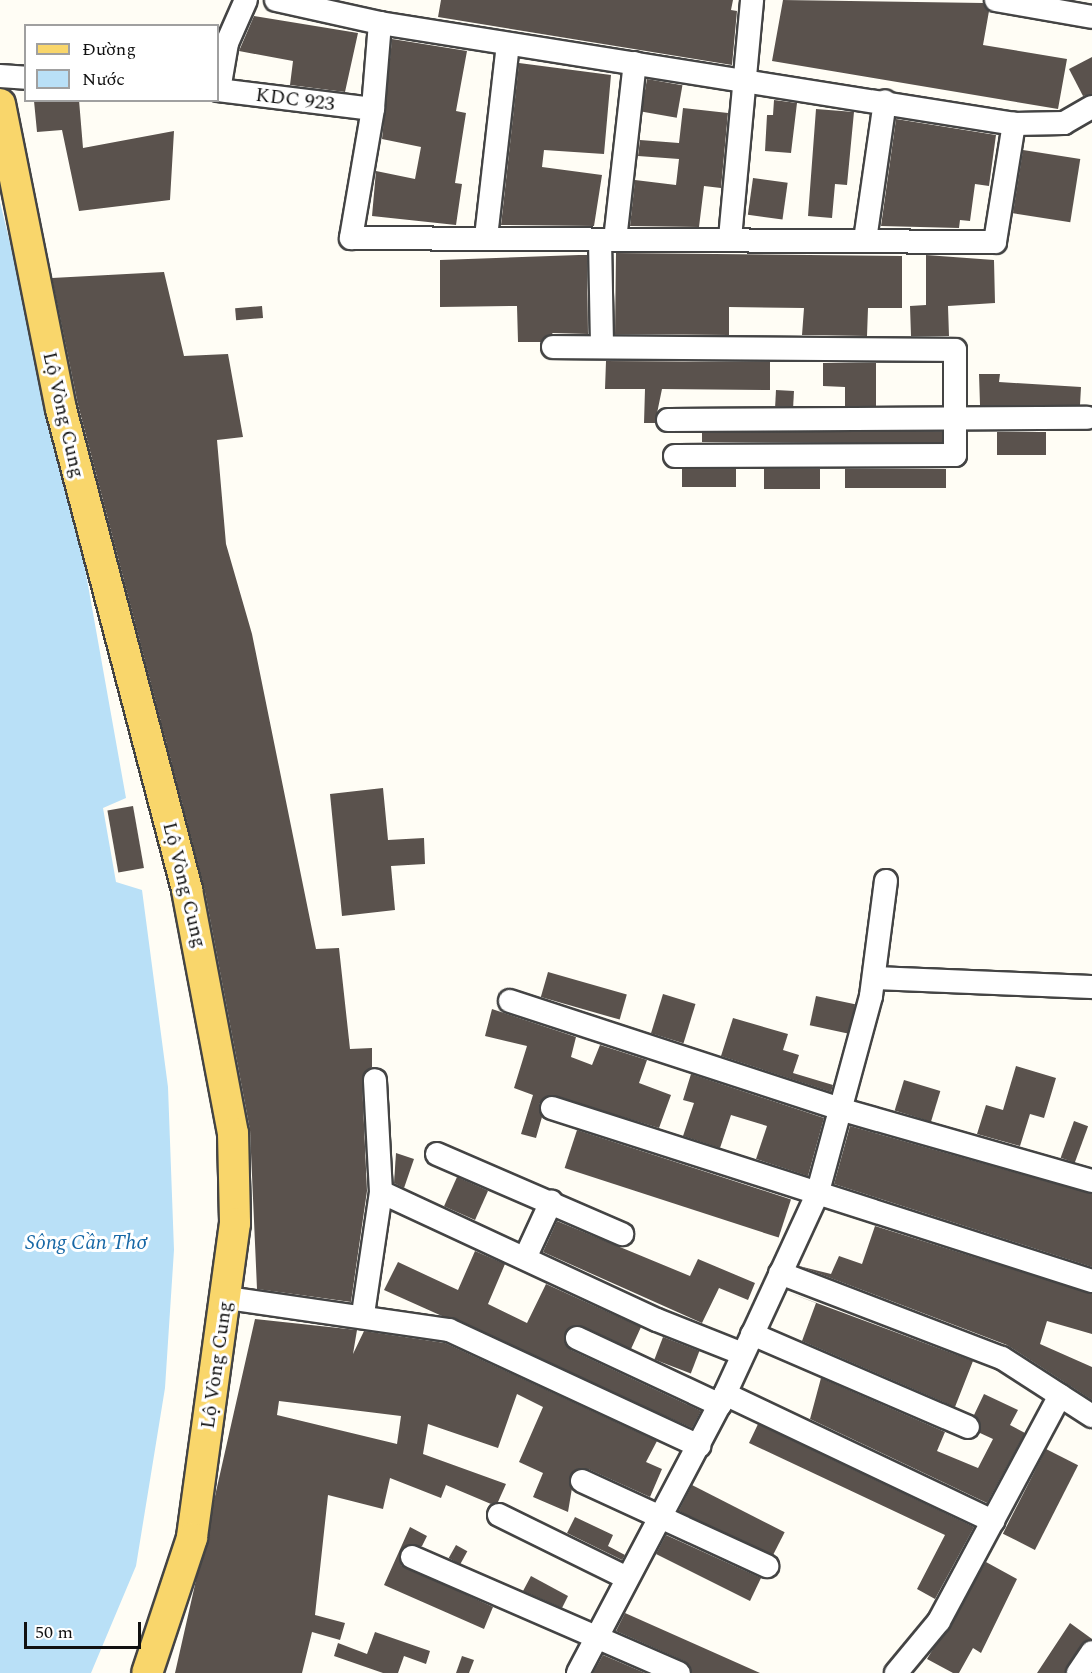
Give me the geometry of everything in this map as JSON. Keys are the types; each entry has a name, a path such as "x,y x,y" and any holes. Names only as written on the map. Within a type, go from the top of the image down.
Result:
{"main road":[{"name":"Lộ Vòng Cung","path":"0,104 61,409 187,890 226,1074 235,1223 227,1298 192,1538 147,1673"}],"street":[{"path":"219,85 227,43 246,0"},
{"path":"276,0 380,23 744,78 1014,124 1064,123 1092,107"},
{"path":"730,238 753,0"},
{"path":"996,0 1092,17"},
{"path":"380,23 373,109 351,238 486,237 607,240 730,238 995,242 1014,124"},
{"path":"486,237 508,44"},
{"path":"602,346 607,240 635,63"},
{"path":"0,76 24,78"},
{"name":"KDC 923","path":"219,90 373,109"},
{"path":"865,240 885,101"},
{"path":"553,347 955,350 955,455 675,456"},
{"path":"669,420 1087,418"},
{"path":"578,1673 595,1635 663,1514 722,1400 817,1195 843,1110 874,978 886,881"},
{"path":"874,978 1092,987"},
{"path":"510,1001 843,1110 1092,1181"},
{"path":"363,1314 381,1192 375,1080"},
{"path":"552,1108 817,1195 1092,1281"},
{"path":"437,1154 622,1234"},
{"path":"381,1192 526,1256 657,1320 748,1344 968,1426"},
{"path":"526,1256 551,1202"},
{"path":"780,1273 1002,1358 1092,1416"},
{"path":"227,1298 363,1314 449,1330 699,1446"},
{"path":"577,1338 993,1521"},
{"path":"896,1673 939,1621 1060,1395"},
{"path":"582,1481 663,1514 767,1566"},
{"path":"499,1515 627,1578"},
{"path":"412,1557 679,1673"},
{"path":"1078,1673 1092,1652"}],"water":[{"name":"Sông Cần Thơ","path":"0,202 73,501 126,798 103,808 116,882 142,890 168,1087 174,1250 165,1388 136,1566 91,1673 0,1673"}],"building":[{"path":"441,0 733,0 731,10 737,11 732,65 438,17"},
{"path":"783,0 983,3 989,11 983,45 1067,59 1058,109 772,61"},
{"path":"254,16 358,33 345,92 290,85 293,61 239,51"},
{"path":"392,39 467,51 456,111 466,113 455,183 462,184 456,225 372,216 376,171 415,179 421,147 382,139"},
{"path":"1092,57 1092,94 1083,96 1069,69"},
{"path":"519,63 611,75 604,154 544,150 542,167 602,175 594,226 501,225"},
{"path":"647,79 682,85 677,118 641,111"},
{"path":"774,100 797,103 791,153 765,151 767,115 773,115"},
{"path":"34,102 79,102 83,148 174,131 170,200 79,211 62,130 37,132"},
{"path":"683,108 728,113 721,188 704,186 699,227 630,226 635,180 676,185 679,159 638,156 640,140 679,143"},
{"path":"816,109 854,112 847,185 835,184 832,218 808,216"},
{"path":"896,119 996,135 989,186 975,184 970,221 960,220 959,228 881,226"},
{"path":"1023,150 1080,159 1070,222 1013,213"},
{"path":"753,178 788,183 783,220 748,215"},
{"path":"616,253 902,256 902,308 868,308 867,336 802,335 804,308 729,307 729,335 615,334"},
{"path":"587,255 588,334 553,333 541,342 518,342 517,306 440,307 440,260"},
{"path":"926,255 994,260 995,303 948,306 949,336 911,336 910,306 926,305"},
{"path":"164,272 184,356 228,354 243,437 217,440 226,544 252,634 316,949 339,948 350,1049 372,1048 372,1067 362,1080 367,1191 351,1302 257,1289 250,1130 204,887 78,405 52,278"},
{"path":"262,306 263,318 236,320 235,308"},
{"path":"606,361 770,362 770,390 662,389 655,423 644,423 645,389 605,389"},
{"path":"823,363 876,363 876,406 845,406 845,387 823,386"},
{"path":"979,374 1000,374 999,382 1081,387 1080,405 980,405"},
{"path":"776,390 794,391 793,407 775,406"},
{"path":"702,432 942,432 942,442 702,442"},
{"path":"997,432 1046,432 1046,455 997,455"},
{"path":"682,469 736,469 736,487 682,487"},
{"path":"764,469 820,469 820,489 764,489"},
{"path":"845,469 946,469 946,488 845,488"},
{"path":"383,788 388,840 424,838 425,864 391,866 395,910 342,916 330,794"},
{"path":"133,806 144,868 118,873 107,811"},
{"path":"548,972 627,995 620,1020 541,997"},
{"path":"663,994 696,1004 684,1043 651,1033"},
{"path":"816,996 855,1004 849,1034 810,1025"},
{"path":"492,1009 576,1037 571,1057 592,1065 600,1045 647,1060 639,1083 671,1095 659,1128 550,1095 539,1104 542,1117 536,1138 521,1134 533,1095 514,1088 527,1046 485,1036"},
{"path":"733,1018 788,1034 783,1050 799,1055 793,1073 833,1085 831,1092 721,1056"},
{"path":"1016,1066 1056,1078 1044,1118 1030,1114 1020,1146 977,1134 986,1105 1003,1110"},
{"path":"691,1074 824,1118 808,1176 756,1159 767,1126 731,1115 720,1148 683,1136 694,1103 683,1100"},
{"path":"904,1080 940,1091 931,1122 895,1111"},
{"path":"1074,1121 1088,1126 1075,1163 1061,1158"},
{"path":"850,1126 1092,1194 1092,1267 834,1184"},
{"path":"577,1130 791,1200 779,1238 565,1168"},
{"path":"396,1153 414,1159 404,1188 394,1183"},
{"path":"457,1177 488,1191 475,1220 444,1206"},
{"path":"557,1221 690,1276 698,1259 755,1283 748,1300 719,1288 702,1323 543,1252"},
{"path":"875,1226 1092,1294 1092,1334 1047,1321 1040,1344 1092,1367 1092,1400 1007,1345 799,1266 831,1274 839,1256 862,1264"},
{"path":"475,1251 505,1264 488,1304 527,1323 546,1284 641,1327 631,1349 576,1325 564,1340 571,1350 701,1411 692,1428 384,1290 398,1262 458,1290"},
{"path":"787,1292 973,1361 955,1407 802,1341 816,1303"},
{"path":"255,1319 357,1330 353,1354 364,1331 445,1343 657,1441 646,1462 662,1469 650,1497 588,1469 575,1470 568,1512 533,1497 543,1473 519,1462 543,1407 517,1394 498,1448 428,1424 423,1454 506,1484 498,1502 491,1504 446,1485 441,1498 390,1478 383,1509 328,1495 315,1615 345,1623 340,1640 312,1632 302,1673 175,1673","holes":["279,1401 401,1416 397,1444 277,1415"]},
{"path":"663,1337 699,1351 691,1373 654,1359"},
{"path":"821,1378 945,1432 937,1451 978,1468 993,1439 980,1433 974,1415 984,1394 1018,1410 1010,1425 1025,1433 987,1503 810,1419"},
{"path":"758,1424 974,1527 935,1599 917,1589 945,1535 749,1443"},
{"path":"1046,1449 1078,1465 1035,1550 1003,1534"},
{"path":"692,1485 785,1532 771,1558 679,1511"},
{"path":"575,1517 613,1535 608,1546 625,1555 622,1560 567,1533"},
{"path":"410,1527 427,1536 422,1546 404,1547 401,1565 493,1607 484,1629 384,1585"},
{"path":"666,1535 761,1578 750,1601 656,1554"},
{"path":"456,1545 467,1551 460,1564 449,1558"},
{"path":"986,1562 1017,1579 981,1653 973,1648 959,1673 953,1673 927,1659"},
{"path":"531,1576 568,1596 562,1608 523,1591"},
{"path":"625,1613 760,1673 692,1673 684,1661 616,1631"},
{"path":"1070,1623 1092,1639 1081,1645 1065,1673 1037,1673"},
{"path":"375,1632 430,1651 426,1664 404,1656 398,1673 383,1673 334,1656 338,1643 367,1654"},
{"path":"603,1655 645,1673 593,1673"},
{"path":"462,1656 474,1660 469,1673 456,1673"}]}
